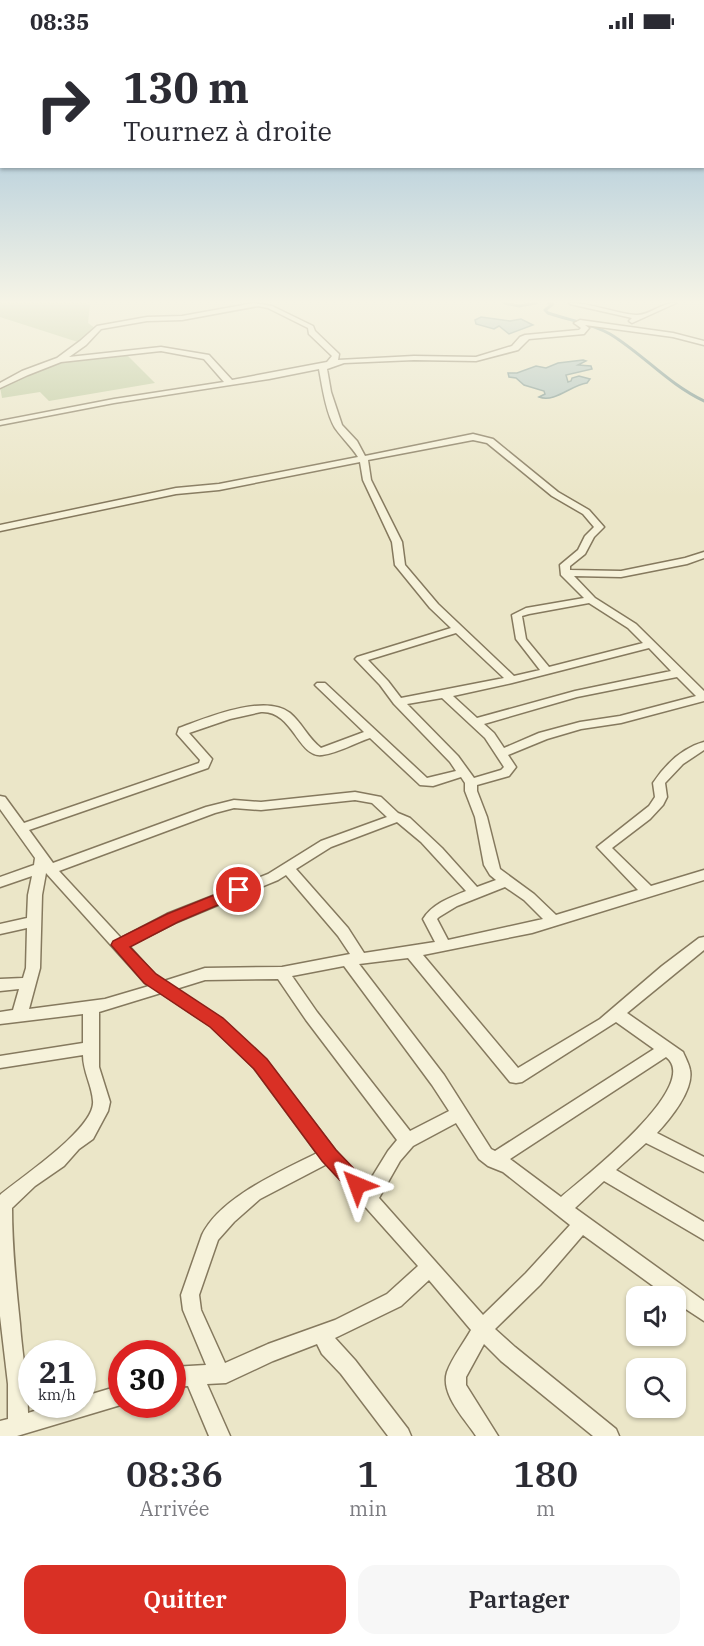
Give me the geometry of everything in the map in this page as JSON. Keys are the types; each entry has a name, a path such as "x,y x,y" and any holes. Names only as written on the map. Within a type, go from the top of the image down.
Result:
{"street":[{"path":"0,386 38,368"},
{"path":"216,368 230,383"},
{"path":"0,423 306,368"},
{"path":"325,368 323,372 338,426 354,443 363,460 367,480 397,542 400,565 434,606 512,680"},
{"path":"0,528 176,491 219,487 460,439 473,437 490,441 556,494 584,511 599,526 582,552 565,565 565,573 591,600 632,626 704,697"},
{"path":"565,573 621,574 687,561 704,555"},
{"path":"546,670 521,639 517,615 526,611 591,600"},
{"path":"458,629 361,658 468,778 488,840 491,865 499,876 529,897 554,922"},
{"path":"398,702 512,680 650,645"},
{"path":"477,722 566,696 679,673"},
{"path":"321,685 425,782 507,772 510,767 502,753 477,722 446,694"},
{"path":"502,753 570,728 621,719 704,697"},
{"path":"22,828 204,765 206,759 183,732 236,715 264,708 277,711 292,722 312,748 320,752 372,734"},
{"path":"649,893 604,847 657,804 661,797 659,783 671,766 687,754 704,746"},
{"path":"0,882 44,865 234,804 261,806 355,796 376,800 396,818"},
{"path":"0,800 22,828 44,865 150,978 217,1023 260,1064 329,1155 430,1267 482,1329 508,1354 609,1436"},
{"path":"119,945 172,918 259,883 326,844 396,818 404,819 476,894"},
{"path":"20,1017 30,983 34,954 34,921 44,865"},
{"path":"288,868 343,932 354,959 460,1113 483,1151 494,1161 507,1165 582,1224 704,1312"},
{"path":"0,1018 91,1008 205,974 282,973 354,959 444,946 554,922 704,875"},
{"path":"444,946 430,917 438,909 506,881"},
{"path":"0,929 34,921"},
{"path":"412,952 516,1077 616,1014 704,942"},
{"path":"282,973 305,1010 338,1048 407,1141"},
{"path":"0,985 30,983"},
{"path":"91,1008 91,1067 102,1102 97,1120 87,1134 73,1144 58,1161 29,1181 6,1202 3,1208 2,1245 7,1270 10,1325 18,1384 9,1428 108,1400"},
{"path":"562,1208 646,1135 665,1114 682,1087 683,1064 677,1056 616,1014"},
{"path":"0,1062 91,1047"},
{"path":"494,1161 666,1049"},
{"path":"369,1198 394,1156 407,1141 460,1113"},
{"path":"646,1135 704,1165"},
{"path":"219,1373 192,1310 190,1295 211,1235 228,1216 254,1194 329,1155"},
{"path":"603,1171 704,1232"},
{"path":"488,1436 462,1397 455,1383 456,1375 482,1329 533,1279 582,1224"},
{"path":"186,1376 226,1373 268,1353 322,1334 383,1307 430,1267"},
{"path":"322,1334 329,1347 348,1367 401,1436"},
{"path":"194,1376 220,1436"}],"green space":[{"path":"41,368 140,368 155,383 49,401 40,392 2,398 0,387"}],"water":[{"path":"530,368 592,369 566,375 568,382 579,376 590,379 587,383 551,398 539,397 545,394 544,391 524,385 516,378 509,377 508,373 517,373"}],"waterway":[{"path":"655,368 704,401"}],"route":[{"path":"239,890 172,918 119,945 150,978 217,1023 260,1064 329,1155 357,1185"}]}
